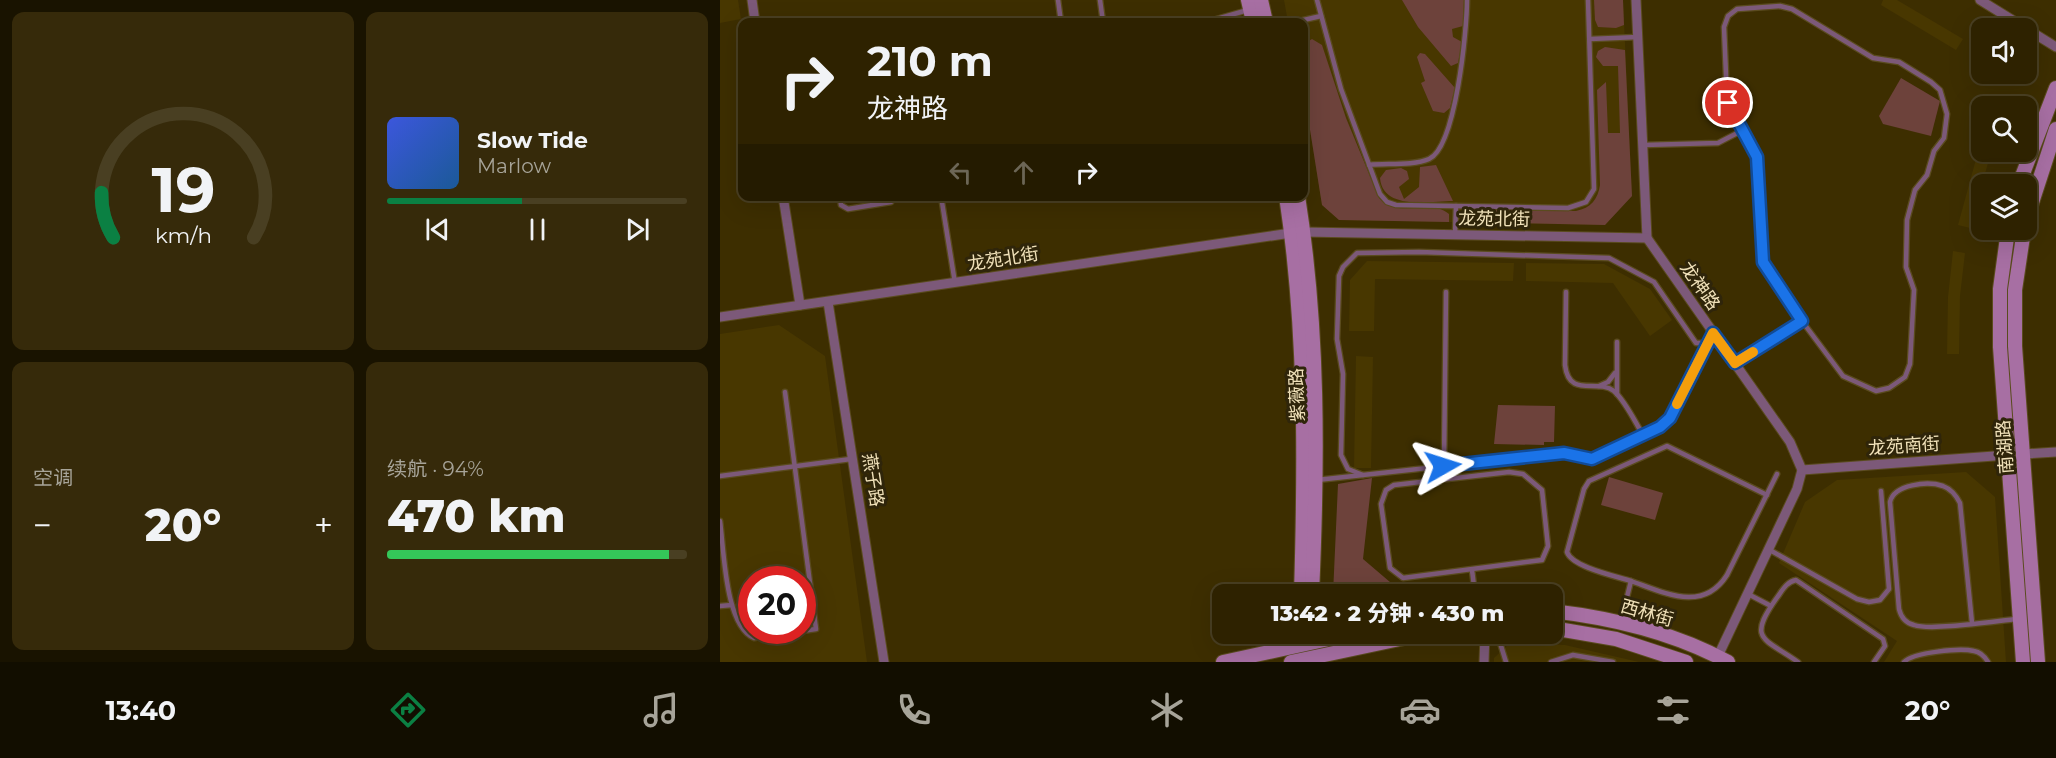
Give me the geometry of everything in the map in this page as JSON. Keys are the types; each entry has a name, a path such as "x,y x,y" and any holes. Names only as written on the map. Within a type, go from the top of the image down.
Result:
{"main road":[{"path":"1262,0 1265,18"},
{"path":"2023,174 2056,88"},
{"path":"2037,187 2056,129"},
{"name":"紫薇路","path":"1288,201 1298,232 1315,371 1317,480 1312,584"},
{"name":"紫薇路","path":"1298,201 1305,479 1301,584"},
{"name":"南湖路","path":"2007,240 2000,289 2000,347 2023,662"},
{"name":"南湖路","path":"2022,240 2015,290 2015,346 2038,662"},
{"name":"西林街","path":"1563,613 1620,622 1723,659"},
{"name":"西林街","path":"1563,630 1616,639 1686,662"},
{"path":"1223,662 1286,644"},
{"path":"1303,644 1300,661 1378,644"}],"street":[{"path":"752,0 754,18"},
{"path":"1636,0 1647,238"},
{"path":"1980,0 2056,47"},
{"path":"784,201 800,305"},
{"name":"龙苑北街","path":"720,317 1298,232 1647,238"},
{"name":"龙神路","path":"1647,238 1790,442 1802,470"},
{"name":"燕子路","path":"828,302 884,662"},
{"path":"2024,454 2056,452"},
{"name":"龙苑南街","path":"1802,470 2008,455"},
{"path":"1723,659 1748,594 1797,489 1802,470"},
{"path":"1484,662 1485,644"}],"lane":[{"path":"1058,0 1060,18"},
{"path":"1100,0 1102,18"},
{"path":"1317,0 1341,89 1380,194 1387,202 1396,205 1572,208 1590,198 1594,182 1588,0"},
{"path":"1369,165 1426,160 1438,152 1459,80 1467,0"},
{"path":"1780,6 1792,9 1873,57 1899,62 1935,84 1941,93 1947,117 1944,138 1934,151 1927,175 1915,190 1907,220 1906,267 1914,290 1910,364 1907,374 1882,391 1871,390 1844,376 1802,321 1763,262 1757,157 1727,99 1724,27 1728,16 1741,9 1780,6"},
{"path":"1216,18 1251,11"},
{"path":"1308,19 1321,16"},
{"path":"1590,39 1638,37"},
{"path":"1643,145 1718,143 1743,130"},
{"path":"841,201 841,205 848,209 892,201"},
{"path":"942,201 956,283"},
{"path":"1455,235 1456,206"},
{"path":"1363,475 1348,469 1341,455 1343,374 1337,339 1339,276 1343,267 1357,253 1419,252 1609,258 1651,280 1696,343 1708,343"},
{"path":"1443,466 1446,292"},
{"path":"1566,292 1566,373 1578,385 1610,389 1618,396 1643,435"},
{"path":"1735,363 1802,321"},
{"path":"1317,480 1564,453 1592,459 1665,424 1713,333"},
{"path":"1617,342 1618,396"},
{"path":"1598,387 1611,380 1617,367"},
{"path":"720,521 732,605 740,628 754,638 816,630 785,392"},
{"path":"1767,495 1667,446 1594,477 1584,489 1567,552 1577,563 1688,599 1698,598 1717,588 1727,575 1767,495 1777,474"},
{"path":"720,476 853,459"},
{"path":"1509,472 1523,474 1539,485 1543,493 1548,546 1546,556 1535,563 1472,570 1403,578 1396,575 1387,562 1381,504 1383,493 1394,485 1509,472"},
{"path":"1972,623 1960,503 1954,493 1938,485 1909,487 1897,491 1890,501 1899,609 1902,617 1919,626 1972,623 2020,618"},
{"path":"1768,549 1857,599 1869,602 1881,600 1889,589 1881,491"},
{"path":"1472,570 1474,584"},
{"path":"1798,662 1762,634 1760,624 1792,580 1799,581 1883,639 1885,646 1874,662"},
{"path":"1620,622 1631,581"},
{"path":"1748,594 1771,606"},
{"path":"720,606 732,605"},
{"path":"1500,644 1506,662"},
{"path":"1904,662 1919,654 1969,650 1981,654 1988,662"},
{"path":"1551,662 1573,655 1612,662"}],"shaded area":[{"path":"720,0 738,0 741,18 720,23"},
{"path":"1284,0 1623,0 1632,196 1605,225 1339,220 1322,205 1308,117 1308,18 1287,18"},
{"path":"1402,0 1464,0 1463,26 1452,29 1453,37 1462,42 1458,63 1451,66 1418,27"},
{"path":"1594,0 1623,0 1624,25 1616,28 1598,27 1595,20"},
{"path":"1883,0 1897,0 1963,39 1956,50 1881,5"},
{"path":"1312,39 1322,45 1346,118 1379,198 1395,207 1441,209 1449,214 1449,222 1339,220 1322,205 1308,117 1308,42"},
{"path":"1605,47 1625,50 1632,196 1605,225 1462,222 1463,213 1470,210 1576,211 1586,208 1593,202 1598,195 1600,185 1597,90 1606,82 1608,133 1620,133 1618,66 1603,66 1596,57 1598,51"},
{"path":"1420,53 1425,54 1455,88 1450,108 1444,113 1433,111 1421,83 1425,81 1417,57"},
{"path":"1901,78 1940,101 1931,136 1883,124 1879,116"},
{"path":"1975,162 1988,162 1985,174 1972,174"},
{"path":"1436,165 1453,201 1398,200 1389,196 1383,188 1380,178 1386,170 1401,168 1407,171 1409,179 1399,187 1404,199 1419,187 1420,167"},
{"path":"1971,178 1971,224 1970,228 1958,225"},
{"path":"1953,251 1965,253 1960,296 1959,354 1947,354 1948,297"},
{"path":"1367,261 1514,263 1513,281 1375,279 1374,331 1349,331 1350,280"},
{"path":"1526,263 1604,264 1650,289 1672,320 1650,336 1613,283 1526,281"},
{"path":"779,325 825,356 867,662 720,662 720,334"},
{"path":"1356,356 1373,357 1371,468 1354,468"},
{"path":"1498,405 1555,406 1554,442 1544,442 1544,445 1494,444"},
{"path":"1966,472 1995,497 2006,662 1884,662 1897,641 1779,563 1805,502 1837,480"},
{"path":"1609,477 1663,493 1655,520 1601,505"},
{"path":"1372,478 1363,559 1392,584 1333,584 1338,484"},
{"path":"1509,644 1547,644 1565,645 1639,662 1494,662 1494,658"}],"slow traffic":[{"path":"1677,404 1713,333 1735,363 1753,352"}],"route":[{"path":"1443,466 1564,453 1588,459 1600,456 1668,422 1713,333 1735,363 1802,321 1763,262 1757,157 1728,103"}]}
